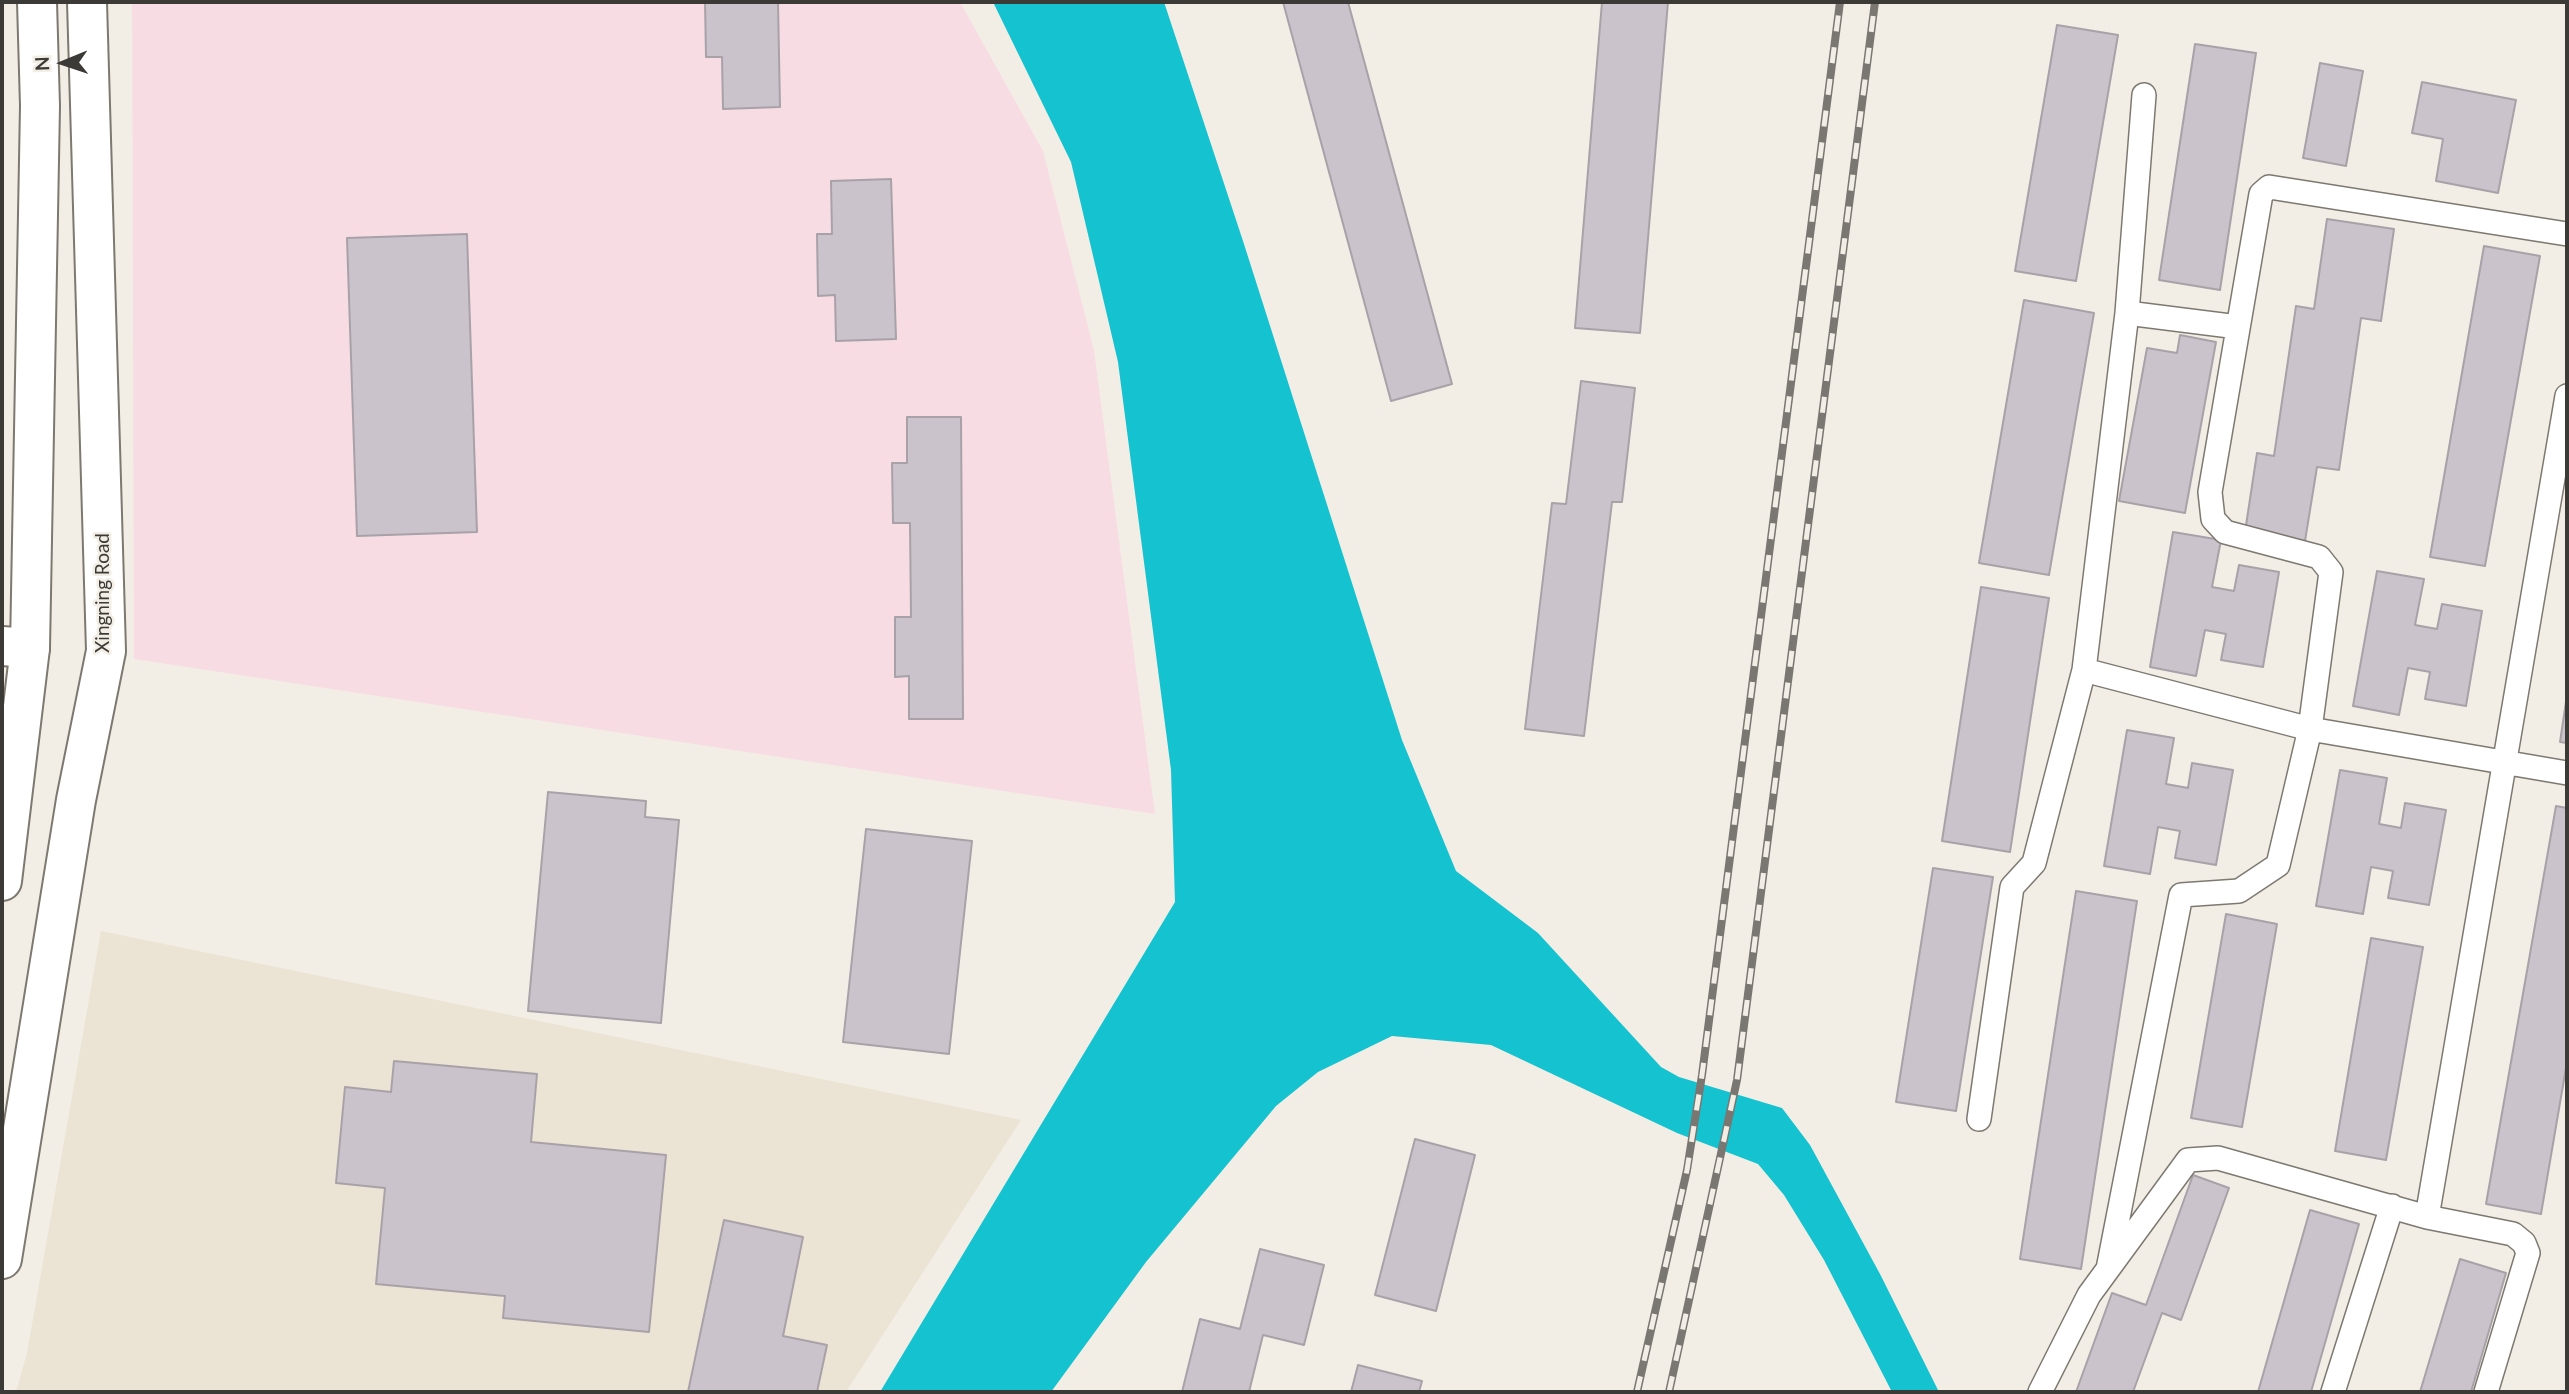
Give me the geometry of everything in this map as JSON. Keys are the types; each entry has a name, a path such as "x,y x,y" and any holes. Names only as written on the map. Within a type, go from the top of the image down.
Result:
{"main road":[{"path":"2,881 16,647 40,106 37,2"},
{"name":"Xingning Road","path":"2,1259 76,800 106,650 87,2"}],"lane":[{"path":"1979,1119 2012,887 2034,863 2084,670 2127,313 2144,96"},
{"path":"2108,1269 2181,895 2239,891 2278,865 2310,729 2331,572 2319,557 2225,532 2213,519 2210,492 2261,194 2269,187 2567,234"},
{"path":"2127,313 2238,327"},
{"path":"2427,1217 2567,396"},
{"path":"2084,670 2310,729 2567,773"},
{"path":"2040,1392 2090,1295 2188,1160 2218,1158 2427,1217 2514,1234 2524,1243 2528,1253 2486,1392"},
{"path":"2333,1392 2392,1206"}],"shaded area":[{"path":"132,2 960,2 1043,151 1094,350 1155,814 134,659"},
{"path":"101,931 1021,1120 846,1392 16,1392 27,1353"}],"water":[{"path":"993,2 1164,2 1402,740 1456,871 1538,933 1661,1067 1679,1077 1782,1108 1810,1145 1880,1274 1939,1392 1892,1392 1824,1260 1784,1195 1758,1164 1677,1133 1491,1045 1392,1036 1318,1072 1276,1106 1146,1262 1051,1392 880,1392 1175,902 1171,770 1118,362 1071,162"}],"building":[{"path":"705,2 778,2 780,107 723,109 722,57 706,57"},
{"path":"1283,2 1348,2 1452,384 1391,401"},
{"path":"1602,2 1668,2 1640,333 1575,328"},
{"path":"2057,25 2118,35 2076,281 2015,271"},
{"path":"2195,44 2256,53 2220,290 2159,280"},
{"path":"2320,63 2363,71 2346,166 2303,158"},
{"path":"2422,82 2516,100 2498,193 2436,181 2443,139 2412,133"},
{"path":"891,179 896,339 836,341 835,295 818,296 817,234 832,234 831,181"},
{"path":"2327,219 2394,229 2381,321 2361,318 2339,470 2317,467 2305,541 2245,532 2257,453 2274,456 2296,306 2314,309"},
{"path":"467,234 477,532 357,536 347,238"},
{"path":"2484,246 2540,256 2485,566 2430,557"},
{"path":"2024,300 2094,313 2049,575 1979,563"},
{"path":"2180,335 2216,342 2185,513 2119,501 2147,348 2177,353"},
{"path":"1581,381 1635,388 1622,502 1612,502 1584,736 1525,729 1552,503 1566,504"},
{"path":"907,417 961,417 963,719 909,719 909,676 895,677 895,617 911,617 910,523 893,523 892,463 907,463"},
{"path":"2173,532 2221,540 2212,587 2234,591 2239,565 2279,572 2263,667 2221,660 2226,634 2205,630 2196,676 2150,667"},
{"path":"2377,571 2424,579 2415,625 2437,629 2442,604 2482,611 2466,706 2425,699 2430,672 2408,668 2399,715 2353,706"},
{"path":"1981,587 2049,598 2010,852 1942,841"},
{"path":"2567,695 2567,743 2560,742"},
{"path":"2127,730 2174,738 2166,784 2188,788 2192,763 2233,770 2216,865 2175,858 2180,831 2158,827 2150,874 2104,866"},
{"path":"2340,770 2387,778 2379,824 2401,828 2405,803 2446,810 2429,905 2388,898 2393,871 2371,867 2363,914 2316,906"},
{"path":"548,792 646,801 645,817 679,820 661,1023 528,1011"},
{"path":"2556,806 2567,808 2567,1062 2541,1214 2486,1204"},
{"path":"866,829 972,841 949,1054 843,1042"},
{"path":"1933,868 1993,877 1956,1111 1896,1102"},
{"path":"2076,891 2137,901 2081,1269 2020,1259"},
{"path":"2226,914 2277,924 2242,1127 2191,1118"},
{"path":"2371,938 2423,947 2386,1160 2335,1151"},
{"path":"394,1061 537,1074 531,1142 666,1155 649,1332 503,1318 505,1296 376,1284 385,1188 336,1183 345,1087 391,1092"},
{"path":"1415,1139 1475,1155 1436,1311 1375,1295"},
{"path":"2193,1175 2229,1188 2181,1320 2162,1313 2133,1392 2076,1392 2112,1293 2146,1305"},
{"path":"2310,1210 2359,1224 2311,1392 2258,1392"},
{"path":"724,1220 803,1237 783,1336 827,1345 817,1392 688,1392"},
{"path":"1260,1249 1324,1265 1304,1345 1263,1335 1249,1392 1182,1392 1200,1319 1240,1329"},
{"path":"2460,1259 2506,1273 2471,1392 2420,1392"},
{"path":"1358,1365 1422,1381 1419,1392 1351,1392"}],"railway":[{"path":"1637,1392 1687,1170 1702,1075 1840,2"},
{"path":"1669,1392 1737,1080 1875,2"}]}
